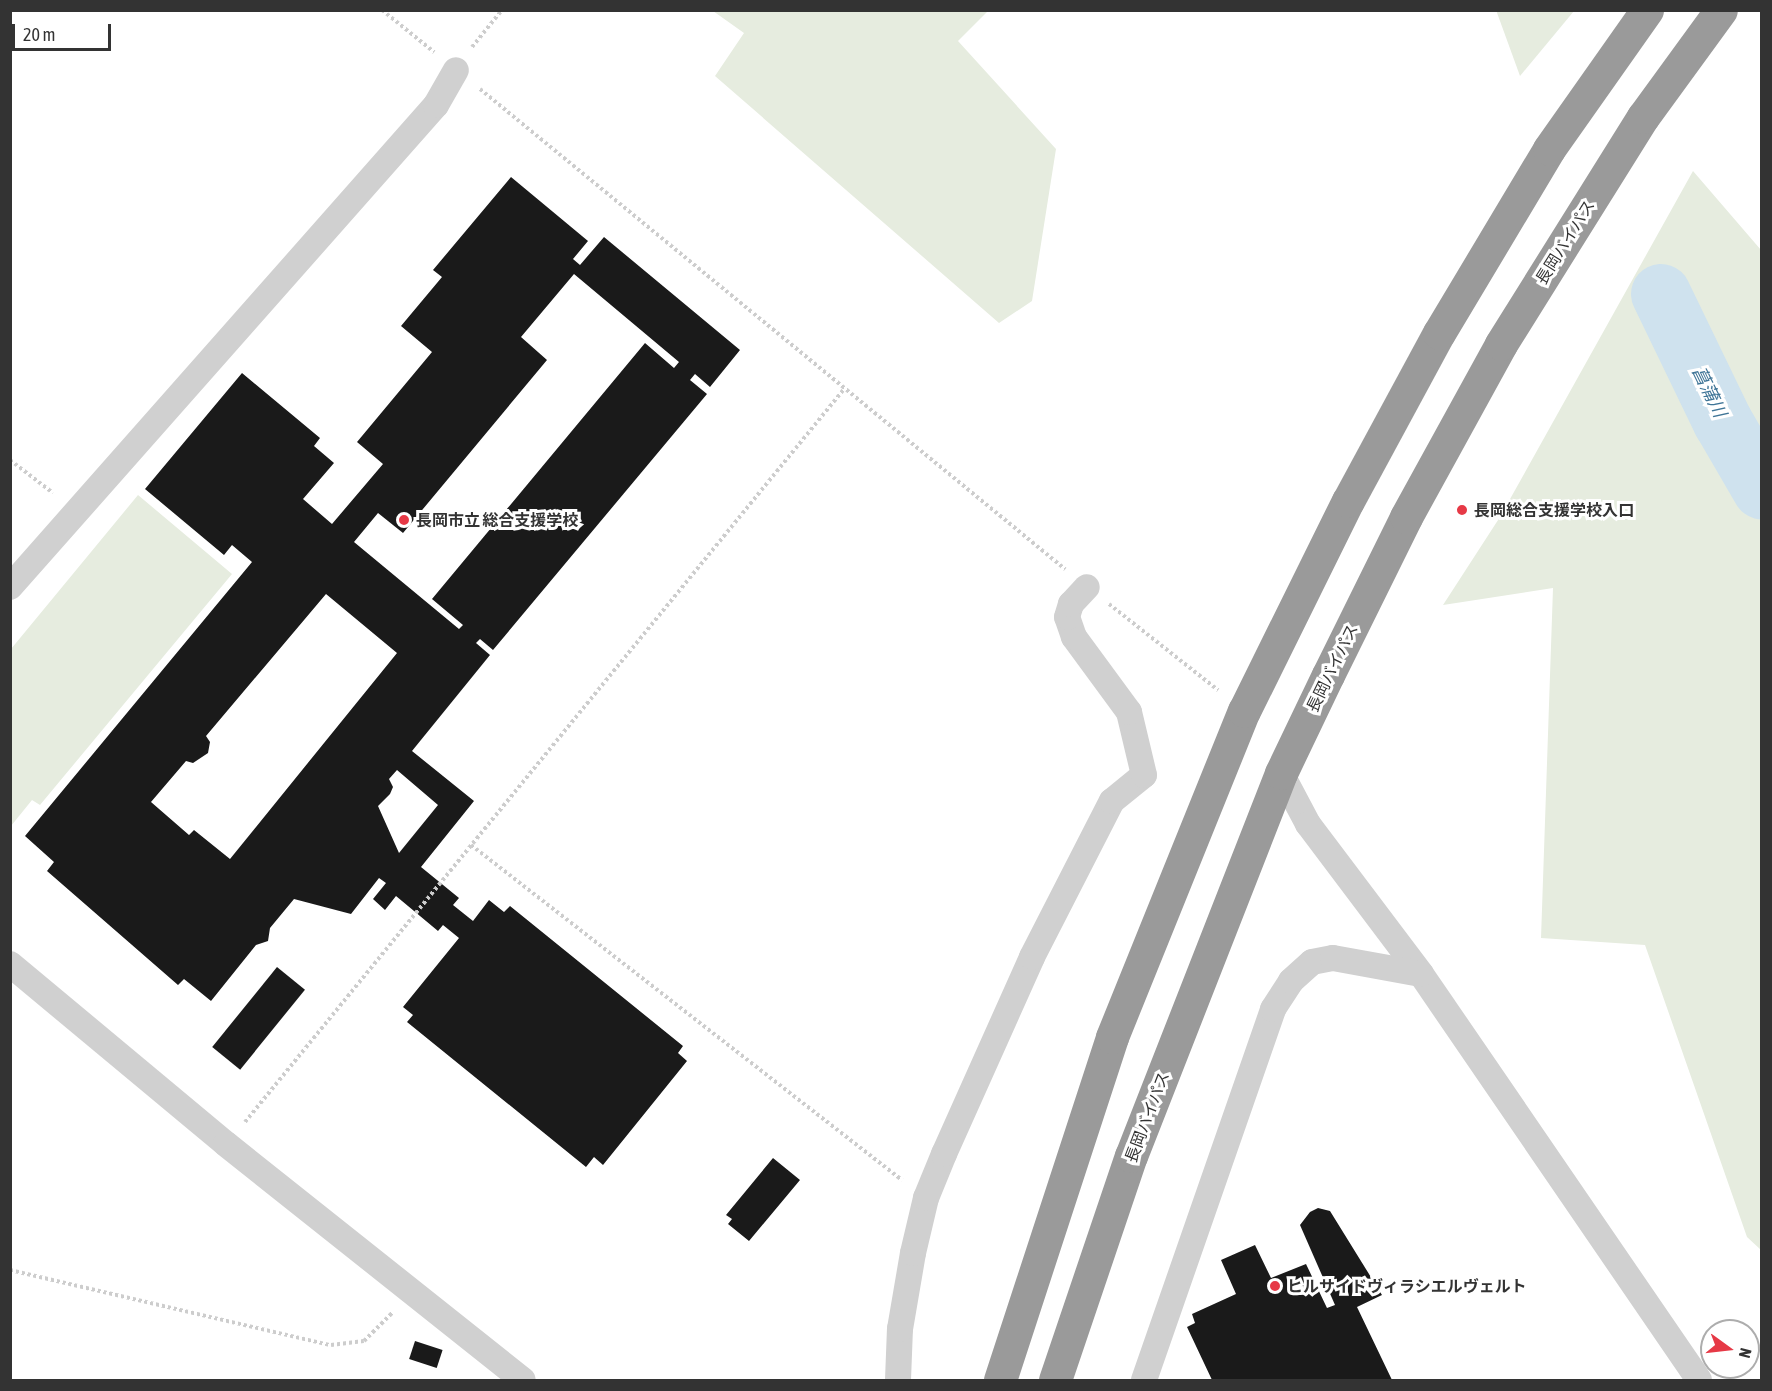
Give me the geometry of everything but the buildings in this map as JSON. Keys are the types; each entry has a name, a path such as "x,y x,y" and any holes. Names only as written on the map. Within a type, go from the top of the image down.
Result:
{"highway":[{"path":"1000,1380 1112,1037 1244,711 1348,501 1439,333 1549,148 1647,10"},
{"name":"長岡バイパス","path":"1055,1380 1131,1156 1281,774 1406,517 1501,344 1643,117 1721,10"}],"street":[{"path":"10,587 75,510 436,105 456,70"},
{"path":"898,1380 900,1329 926,1198 985,1056 1112,801 1144,775 1129,712 1074,637 1066,617 1071,604 1087,587"},
{"path":"1281,774 1308,824 1421,974 1699,1380"},
{"path":"1144,1380 1273,1009 1291,981 1312,962 1333,958 1421,974"},
{"path":"10,964 226,1144 523,1380"}],"path":[{"path":"382,10 1087,587 1244,711"},
{"path":"456,70 502,10"},
{"path":"226,1144 844,389"},
{"path":"10,460 75,510"},
{"path":"471,845 926,1198"},
{"path":"10,1270 331,1345 364,1341 410,1292"}],"shaded area":[{"path":"1496,10 1574,10 1574,11 1520,76"},
{"path":"713,11 988,11 958,41 1056,149 1032,301 999,323 715,76 744,33"},
{"path":"1693,171 1761,250 1761,1250 1747,1237 1645,945 1541,938 1553,588 1443,605 1500,517"},
{"path":"138,495 232,574 40,805 32,800 11,826 11,649"}],"waterway":[{"name":"菖蒲川","path":"1661,294 1723,422 1762,489"}],"place":[{"name":"長岡総合支援学校入口","path":"1462,510"},
{"name":"長岡市立 総合支援学校","path":"404,520"},
{"name":"ヒルサイドヴィラシエルヴェルト","path":"1275,1286"}]}
